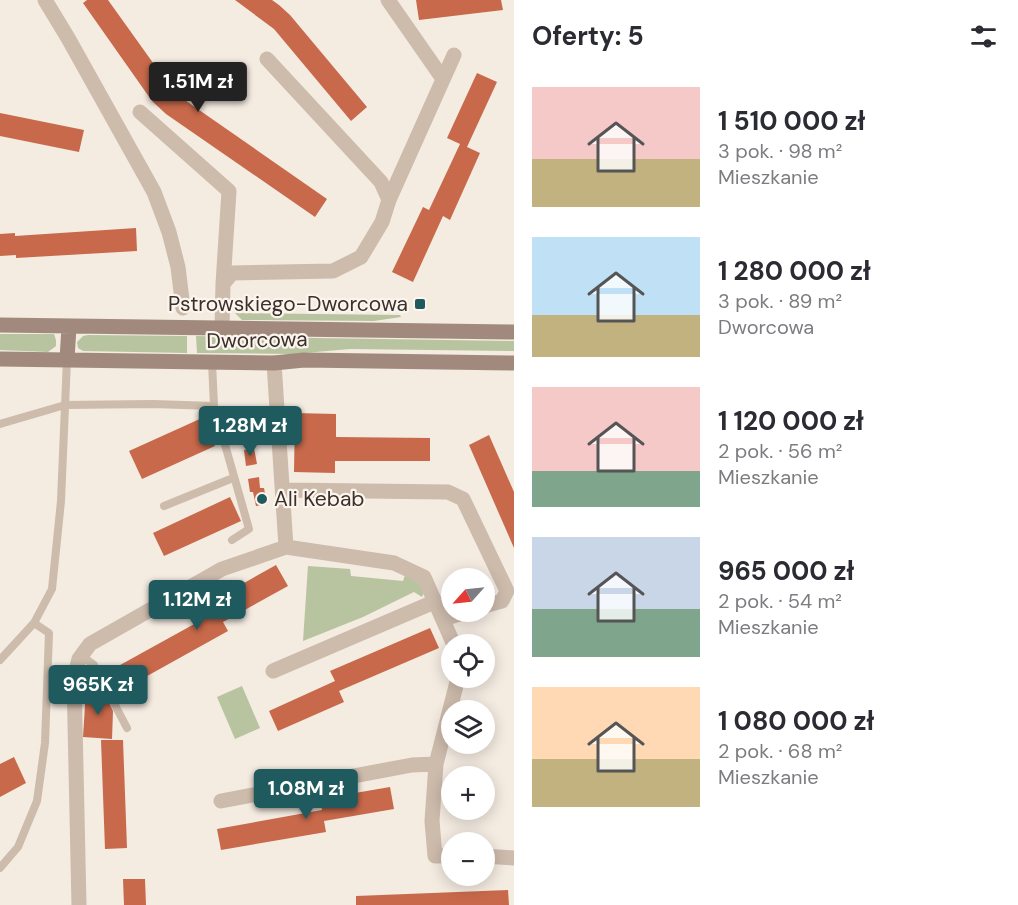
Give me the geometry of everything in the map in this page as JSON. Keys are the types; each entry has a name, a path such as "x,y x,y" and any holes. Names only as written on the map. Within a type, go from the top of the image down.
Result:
{"street":[{"path":"45,0 154,192 169,232 178,267 183,308"},
{"path":"387,0 443,79"},
{"path":"223,284 232,273 333,271 361,257 382,222 389,200 454,55"},
{"path":"267,59 381,182 389,200"},
{"path":"140,112 229,191 222,329"},
{"path":"493,332 514,325"},
{"name":"Dworcowa","path":"0,326 514,332"},
{"path":"67,359 69,327"},
{"name":"Dworcowa","path":"0,359 274,363 304,360 514,363"},
{"path":"274,363 286,547"},
{"path":"284,490 448,492 463,499 507,591 502,601 495,603"},
{"path":"79,905 74,678 82,656 90,644 222,569 286,547 394,563 407,567 424,577 441,615"},
{"path":"273,671 434,602"},
{"path":"441,856 435,856 432,821 436,764 455,688"},
{"path":"221,801 412,765 436,764"},
{"path":"495,857 514,858"}],"lane":[{"path":"0,660 34,623 52,589 61,501 67,359"},
{"path":"212,362 214,406 249,529 232,540"},
{"path":"0,424 65,405 214,406"},
{"path":"164,506 233,478"},
{"path":"0,868 18,847 37,801 45,743 49,633 34,623"},
{"path":"82,656 93,665 127,728"}],"green space":[{"path":"235,313 400,315 401,317 374,321 242,320"},
{"path":"0,334 54,334 56,346 48,352 0,350"},
{"path":"83,336 187,336 187,353 83,351 78,348 77,342"},
{"path":"196,336 514,341 514,351 350,349 293,354 197,353"},
{"path":"308,566 350,569 351,576 403,581 405,575 421,584 424,592 422,597 414,592 363,617 303,641"},
{"path":"242,686 260,728 235,739 217,697"}],"building":[{"path":"87,0 108,0 179,96 327,199 315,217 166,114 152,101 83,3"},
{"path":"235,0 272,0 279,5 367,107 351,121 274,29"},
{"path":"416,0 501,0 503,10 419,20"},
{"path":"477,73 497,82 467,147 480,153 450,220 443,216 413,282 392,272 423,207 429,210 460,144 447,138"},
{"path":"0,113 84,130 79,152 0,136"},
{"path":"136,228 137,251 16,258 16,255 0,256 0,234 15,233 15,236"},
{"path":"231,407 256,408 258,420 251,421 255,442 238,444"},
{"path":"295,413 336,414 336,437 430,438 430,461 335,461 335,473 294,472"},
{"path":"202,418 215,446 142,479 129,451"},
{"path":"489,435 514,492 514,548 469,445"},
{"path":"254,448 257,464 246,466 244,450"},
{"path":"259,477 260,488 264,488 267,504 256,506 248,479"},
{"path":"230,497 241,521 164,556 153,533"},
{"path":"276,565 288,586 223,622 228,631 113,695 102,675 216,612 210,602"},
{"path":"430,628 439,648 339,691 344,702 278,731 269,711 335,681 330,671"},
{"path":"86,690 103,690 113,711 112,739 83,737"},
{"path":"101,740 123,740 127,848 105,849"},
{"path":"14,757 26,783 0,797 0,764"},
{"path":"390,787 394,809 324,821 326,832 221,850 217,829 322,810 320,799"},
{"path":"123,879 145,879 146,905 124,905"},
{"path":"508,890 509,905 356,905 356,896"}],"place":[{"name":"Pstrowskiego-Dworcowa","path":"420,304"},
{"name":"Ali Kebab","path":"262,499"}]}
